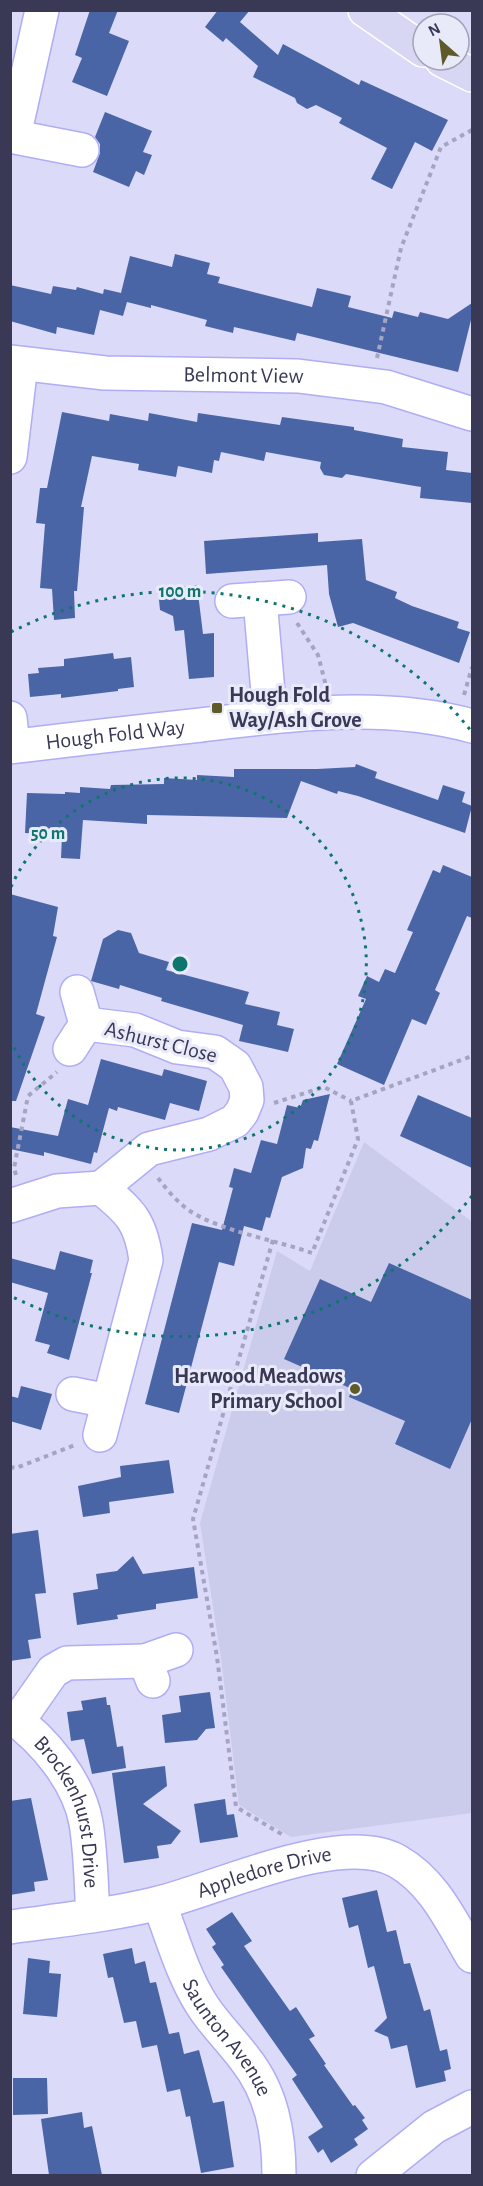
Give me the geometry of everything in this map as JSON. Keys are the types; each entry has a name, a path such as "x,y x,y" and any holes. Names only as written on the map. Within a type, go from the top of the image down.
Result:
{"main road":[{"path":"365,10 411,42"}],"street":[{"path":"42,10 12,136 82,150"},
{"path":"10,457 16,363"},
{"name":"Belmont View","path":"16,363 105,373 298,376 386,387 472,414"},
{"path":"260,599 270,716"},
{"name":"Hough Fold Way","path":"11,737 330,713 383,712 472,726"},
{"name":"Ashurst Close","path":"77,992 78,1036 135,1030 177,1047 215,1052 227,1058 242,1076 247,1100 243,1113 235,1121 209,1134 149,1149 101,1188"},
{"path":"17,1204 57,1191 101,1188 130,1211 143,1236 146,1260 100,1435"},
{"path":"73,1394 108,1401"},
{"name":"Brockenhurst Drive","path":"93,1915 86,1822 80,1804 48,1750 14,1719 53,1671 67,1663 149,1671 176,1650"},
{"name":"Appledore Drive","path":"10,1927 159,1903 307,1858 333,1852 354,1851 395,1860 427,1885 472,1956"},
{"name":"Saunton Avenue","path":"159,1903 186,1973 203,2006 246,2059 266,2093 279,2146 279,2175"},
{"path":"373,2175 434,2127 472,2107"}],"path":[{"path":"372,385 401,248 441,147 472,130"},
{"path":"260,599 297,622 312,644 324,669 330,713"},
{"path":"17,1204 14,1168 28,1096 65,1066 78,1036"},
{"path":"290,1098 324,1087 351,1101 472,1056"},
{"path":"141,1156 172,1195 190,1211 215,1223 312,1253 358,1139 351,1101"},
{"path":"273,1240 193,1519 217,1657 236,1807 292,1840 307,1858"},
{"path":"10,1467 16,1468 100,1435"}],"shaded area":[{"name":"Harwood Meadows Primary School","path":"364,1142 471,1221 472,1218 472,1813 291,1837 239,1805 221,1658 200,1523 277,1251 310,1271"}],"building":[{"path":"90,10 118,10 109,33 129,41 107,96 72,82 82,58 75,55"},
{"path":"218,10 250,10 240,22 278,55 283,44 359,85 361,80 448,120 432,151 415,142 392,189 371,179 387,148 339,123 342,118 316,105 307,109 297,103 295,98 253,77 258,66 226,38 223,42 205,27"},
{"path":"105,112 152,131 143,152 152,155 144,175 136,171 129,187 93,172 100,153 100,144 95,137"},
{"path":"175,254 210,263 207,274 220,277 218,283 312,307 317,288 351,296 348,307 392,318 394,311 418,317 420,312 448,319 472,303 472,316 458,372 297,333 295,341 234,327 233,333 205,326 207,320 151,305 151,308 127,302 123,316 100,310 94,335 57,327 56,334 10,321 10,285 51,294 53,286 76,290 77,287 103,294 104,289 121,293 130,256 172,267"},
{"path":"62,412 109,421 110,414 148,421 149,413 197,422 198,413 280,425 282,417 354,427 354,430 403,439 402,447 448,452 446,470 472,473 472,503 420,498 421,487 346,474 342,478 324,475 320,468 321,462 266,452 264,461 221,452 219,461 214,460 212,473 178,466 176,477 138,470 139,464 92,456 81,507 84,507 77,591 74,591 75,618 54,620 52,589 40,588 45,524 36,523 40,488 47,488"},
{"path":"318,533 318,542 362,539 366,580 397,592 395,598 412,606 459,622 457,628 470,632 459,663 353,623 338,627 329,594 327,565 206,574 204,541"},
{"path":"197,585 203,634 214,633 214,677 189,679 184,630 175,631 173,616 160,610 158,590"},
{"path":"113,653 114,659 131,657 134,687 61,698 61,694 30,697 28,674 39,673 38,668 64,666 64,659"},
{"path":"356,764 377,772 375,778 438,800 443,785 465,792 462,802 472,806 465,833 358,796 338,791 337,794 301,781 287,818 147,815 147,824 83,820 80,859 61,858 62,835 25,833 27,793 80,793 80,787 110,789 111,785 164,784 164,778 197,780 197,775 234,777 234,769 317,769 355,767"},
{"path":"443,865 472,877 472,918 467,916 435,990 440,993 426,1025 412,1019 384,1085 337,1064 366,999 358,996 367,976 379,982 385,969 395,973 413,932 407,930 433,870 440,873"},
{"path":"10,894 58,907 53,936 57,937 36,1014 45,1017 16,1101 10,1101"},
{"path":"118,930 131,933 139,953 169,962 166,970 249,992 245,1004 280,1012 277,1025 294,1029 288,1052 239,1041 243,1025 161,1001 162,998 120,985 119,989 91,981 103,939"},
{"path":"101,1059 162,1076 164,1069 207,1081 199,1111 170,1103 165,1120 118,1107 117,1111 109,1108 97,1153 94,1152 91,1164 44,1152 44,1156 10,1149 10,1127 58,1136 68,1099 88,1105"},
{"path":"330,1094 318,1141 314,1140 311,1149 306,1148 303,1168 282,1177 270,1218 266,1217 262,1231 244,1226 234,1266 219,1262 179,1413 145,1404 192,1223 222,1230 233,1188 229,1187 234,1168 251,1173 261,1140 277,1144 287,1105 300,1108 303,1100"},
{"path":"418,1095 472,1118 472,1168 400,1136"},
{"path":"60,1251 93,1260 90,1273 92,1273 69,1360 47,1353 50,1345 35,1341 48,1293 10,1282 10,1258 55,1270"},
{"path":"389,1263 472,1300 472,1419 450,1469 395,1444 405,1421 349,1397 352,1389 284,1359 320,1279 371,1302"},
{"path":"21,1386 52,1394 41,1430 10,1421 10,1396 18,1398"},
{"path":"169,1460 174,1493 109,1502 110,1513 83,1517 78,1486 121,1477 120,1466"},
{"path":"38,1530 46,1593 35,1594 41,1638 28,1640 31,1658 10,1661 10,1534"},
{"path":"133,1556 143,1574 194,1567 198,1598 156,1604 156,1609 117,1615 118,1619 77,1625 73,1593 98,1589 96,1574 117,1571"},
{"path":"210,1692 215,1728 206,1729 197,1740 165,1743 162,1715 181,1712 179,1696"},
{"path":"106,1697 107,1705 110,1705 117,1747 123,1746 126,1768 92,1774 84,1739 71,1741 67,1712 83,1710 81,1701"},
{"path":"165,1766 167,1786 143,1804 181,1831 171,1844 157,1846 159,1858 124,1863 112,1773"},
{"path":"31,1798 48,1880 34,1882 35,1891 10,1895 10,1801"},
{"path":"225,1799 227,1815 234,1814 238,1837 200,1843 194,1804"},
{"path":"377,1890 387,1932 396,1930 404,1964 410,1963 424,2011 430,2009 440,2051 447,2049 451,2069 444,2071 446,2081 416,2088 407,2045 391,2049 388,2037 374,2031 387,2018 374,1966 368,1968 358,1925 349,1928 342,1898"},
{"path":"232,1912 252,1941 244,1946 290,2011 296,2007 315,2036 309,2039 326,2064 324,2065 353,2106 355,2105 365,2118 362,2120 368,2129 354,2139 358,2145 331,2163 323,2149 318,2153 308,2137 323,2127 292,2079 297,2075 221,1967 224,1965 212,1947 216,1944 206,1929"},
{"path":"132,1948 135,1964 145,1961 150,1983 156,1982 169,2034 179,2032 184,2054 199,2050 213,2103 224,2101 234,2167 201,2173 190,2116 186,2117 180,2089 167,2092 157,2045 142,2048 136,2021 124,2023 113,1977 108,1978 103,1954"},
{"path":"28,1958 50,1961 49,1973 61,1974 57,2017 23,2014"},
{"path":"13,2078 47,2078 48,2114 13,2115"},
{"path":"82,2112 84,2128 92,2126 102,2175 49,2175 41,2119"}],"place":[{"name":"Hough Fold Way/Ash Grove","path":"217,708"},
{"name":"Harwood Meadows Primary School","path":"355,1389"}]}
